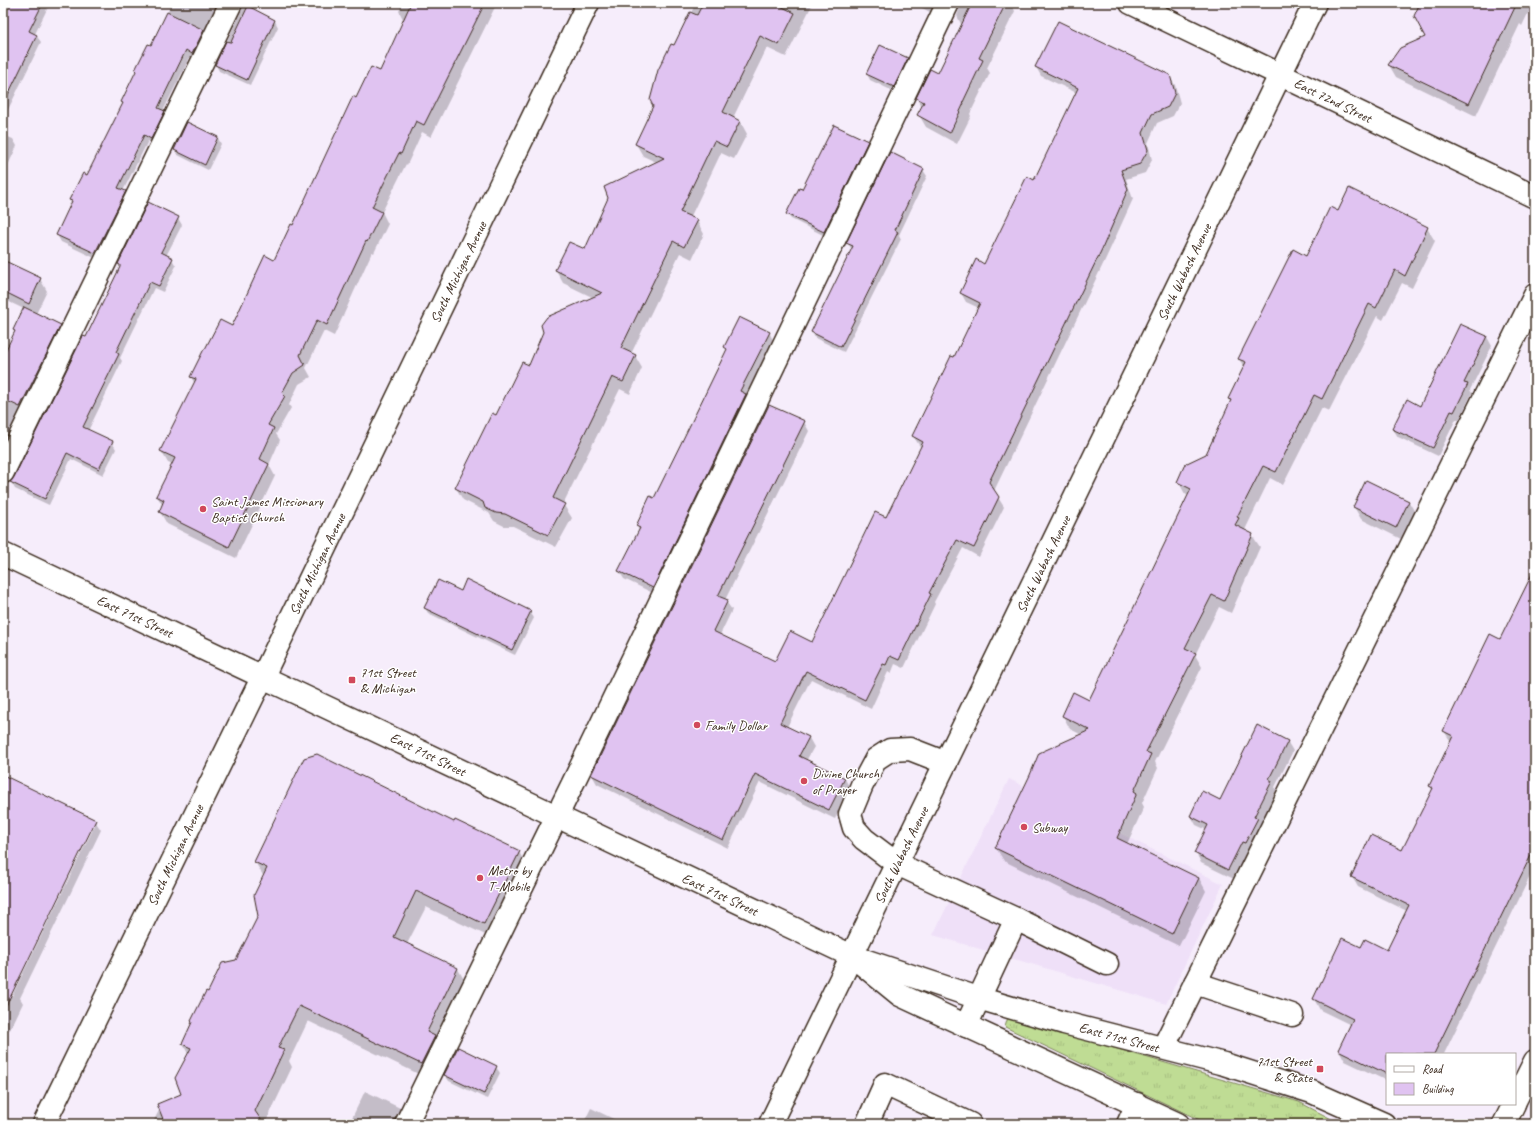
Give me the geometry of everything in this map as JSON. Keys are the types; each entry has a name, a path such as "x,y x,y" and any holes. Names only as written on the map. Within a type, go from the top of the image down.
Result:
{"street":[{"path":"3,472 231,3"},
{"name":"South Michigan Avenue","path":"44,1124 263,676 588,3"},
{"path":"406,1124 557,816 948,3"},
{"name":"East 72nd Street","path":"1131,3 1535,197"},
{"name":"South Wabash Avenue","path":"770,1124 1315,3"},
{"path":"1163,1048 1535,295"},
{"name":"East 71st Street","path":"3,554 852,956 978,998 1064,1023 1224,1064 1312,1092 1384,1124"},
{"path":"946,763 910,749 890,750 876,759 862,785 850,814 854,828 864,839 897,864 1016,919 1107,964"},
{"path":"966,1026 1016,919"},
{"name":"East 71st Street","path":"852,956 900,995 1178,1124"},
{"path":"1195,983 1292,1015"},
{"path":"1516,1099 1535,1061"},
{"path":"867,1124 885,1084 970,1124"},
{"path":"1128,1124 1137,1104"},
{"path":"1504,1124 1514,1105"}],"shaded area":[{"path":"1009,779 1223,884 1166,1004 933,935"}],"green space":[{"path":"1008,1017 1299,1102 1341,1124 1208,1124 1005,1027"}],"building":[{"path":"3,3 43,3 29,31 37,35 3,105"},
{"path":"411,3 485,3 424,125 416,121 401,154 399,153 372,207 382,212 367,242 366,241 327,325 317,320 300,355 305,365 293,373 282,393 285,396 268,425 274,428 260,459 269,464 229,547 159,512 164,500 156,496 175,458 160,451 196,379 190,377 220,320 232,326 265,255 274,260 291,224 293,225 353,96 356,98 371,67 380,71"},
{"path":"703,3 774,3 795,13 779,45 760,36 723,112 740,121 727,147 714,141 680,212 698,220 684,247 673,241 621,348 636,355 623,382 612,377 553,498 565,504 548,535 505,514 496,513 485,508 483,502 455,488 492,413 496,415 522,362 529,365 543,332 541,325 547,317 602,293 555,270 569,242 585,249 608,198 604,187 664,158 635,144 653,106 650,100 658,70 671,44 674,45 690,12 697,15"},
{"path":"972,3 1006,3 979,58 983,60 950,133 917,115 924,102 916,98 930,69 938,73"},
{"path":"1420,3 1517,3 1469,104 1388,65 1400,48 1425,37 1414,16"},
{"path":"248,6 275,20 247,80 215,65 226,41 231,42"},
{"path":"167,12 204,30 192,54 186,50 158,108 165,111 151,139 144,135 118,188 126,191 95,253 56,235 72,201 69,200 83,173 87,175 123,103 121,102 136,71 135,70 148,44 151,45"},
{"path":"1058,21 1170,75 1175,93 1168,107 1152,114 1143,133 1148,150 1140,164 1121,170 1128,189 1102,249 989,482 999,497 974,548 957,540 929,593 931,594 899,660 890,656 886,665 883,664 865,700 806,671 780,723 809,737 799,756 845,778 829,810 755,774 723,840 591,775 769,405 805,421 718,596 728,600 713,631 775,661 790,631 812,642 875,512 886,517 923,442 912,436 951,356 954,357 980,303 960,293 976,259 984,264 1027,176 1034,180 1078,88 1035,67"},
{"path":"880,45 908,58 894,87 866,74"},
{"path":"187,122 218,137 205,165 174,150"},
{"path":"834,125 868,141 824,232 786,214 799,188 802,189"},
{"path":"890,152 924,169 895,230 898,232 841,347 811,332 853,246 846,243"},
{"path":"1349,188 1428,227 1405,276 1395,270 1376,308 1369,304 1322,399 1314,395 1276,472 1263,466 1237,517 1239,518 1235,525 1253,534 1224,601 1212,595 1185,648 1196,653 1146,752 1151,754 1134,791 1137,793 1117,838 1199,878 1172,934 995,848 1039,753 1090,730 1062,716 1073,692 1089,700 1191,489 1177,482 1185,464 1206,454 1231,400 1228,399 1246,362 1238,359 1293,249 1306,256 1330,207 1338,211"},
{"path":"148,202 179,217 161,252 173,258 159,286 150,282 116,352 119,354 83,427 113,441 99,469 67,453 45,499 10,482 14,477 83,336 86,337 120,267 118,264"},
{"path":"3,260 41,278 29,304 3,291"},
{"path":"24,307 61,325 20,407 3,399 3,356"},
{"path":"739,317 770,332 740,391 746,394 653,588 618,571 640,528 636,526 650,496 654,498 727,349 724,347"},
{"path":"1460,324 1487,336 1464,383 1468,384 1454,412 1451,411 1433,448 1392,429 1407,399 1420,406"},
{"path":"1366,480 1409,501 1396,528 1353,507"},
{"path":"1535,568 1535,847 1434,1053 1386,1053 1386,1074 1338,1050 1353,1019 1313,999 1342,938 1361,947 1365,939 1387,950 1409,905 1351,877 1371,835 1402,850 1433,788 1429,786 1453,736 1443,731 1490,634 1500,639"},
{"path":"466,579 531,611 512,650 424,608 438,580 461,591"},
{"path":"1257,725 1288,741 1269,779 1272,781 1254,817 1258,818 1245,843 1242,842 1228,870 1194,853 1208,825 1190,816 1202,791 1220,800"},
{"path":"317,754 454,822 455,820 520,851 484,924 416,891 394,937 458,968 427,1032 435,1036 421,1064 299,1006 278,1048 284,1050 255,1111 264,1124 165,1124 157,1104 181,1094 175,1078 191,1048 182,1044 192,1022 191,1021 206,991 208,992 222,963 236,960 258,916 254,895 267,868 254,862 304,758"},
{"path":"3,775 96,820 3,1012"},
{"path":"458,1047 497,1066 484,1094 444,1075"}],"place":[{"name":"Saint James Missionary Baptist Church","path":"203,509"},
{"name":"71st Street & Michigan","path":"352,680"},
{"name":"Family Dollar","path":"697,725"},
{"name":"Divine Church of Prayer","path":"804,781"},
{"name":"Subway","path":"1024,827"},
{"name":"Metro by T-Mobile","path":"480,878"},
{"name":"71st Street & State","path":"1320,1069"}]}
